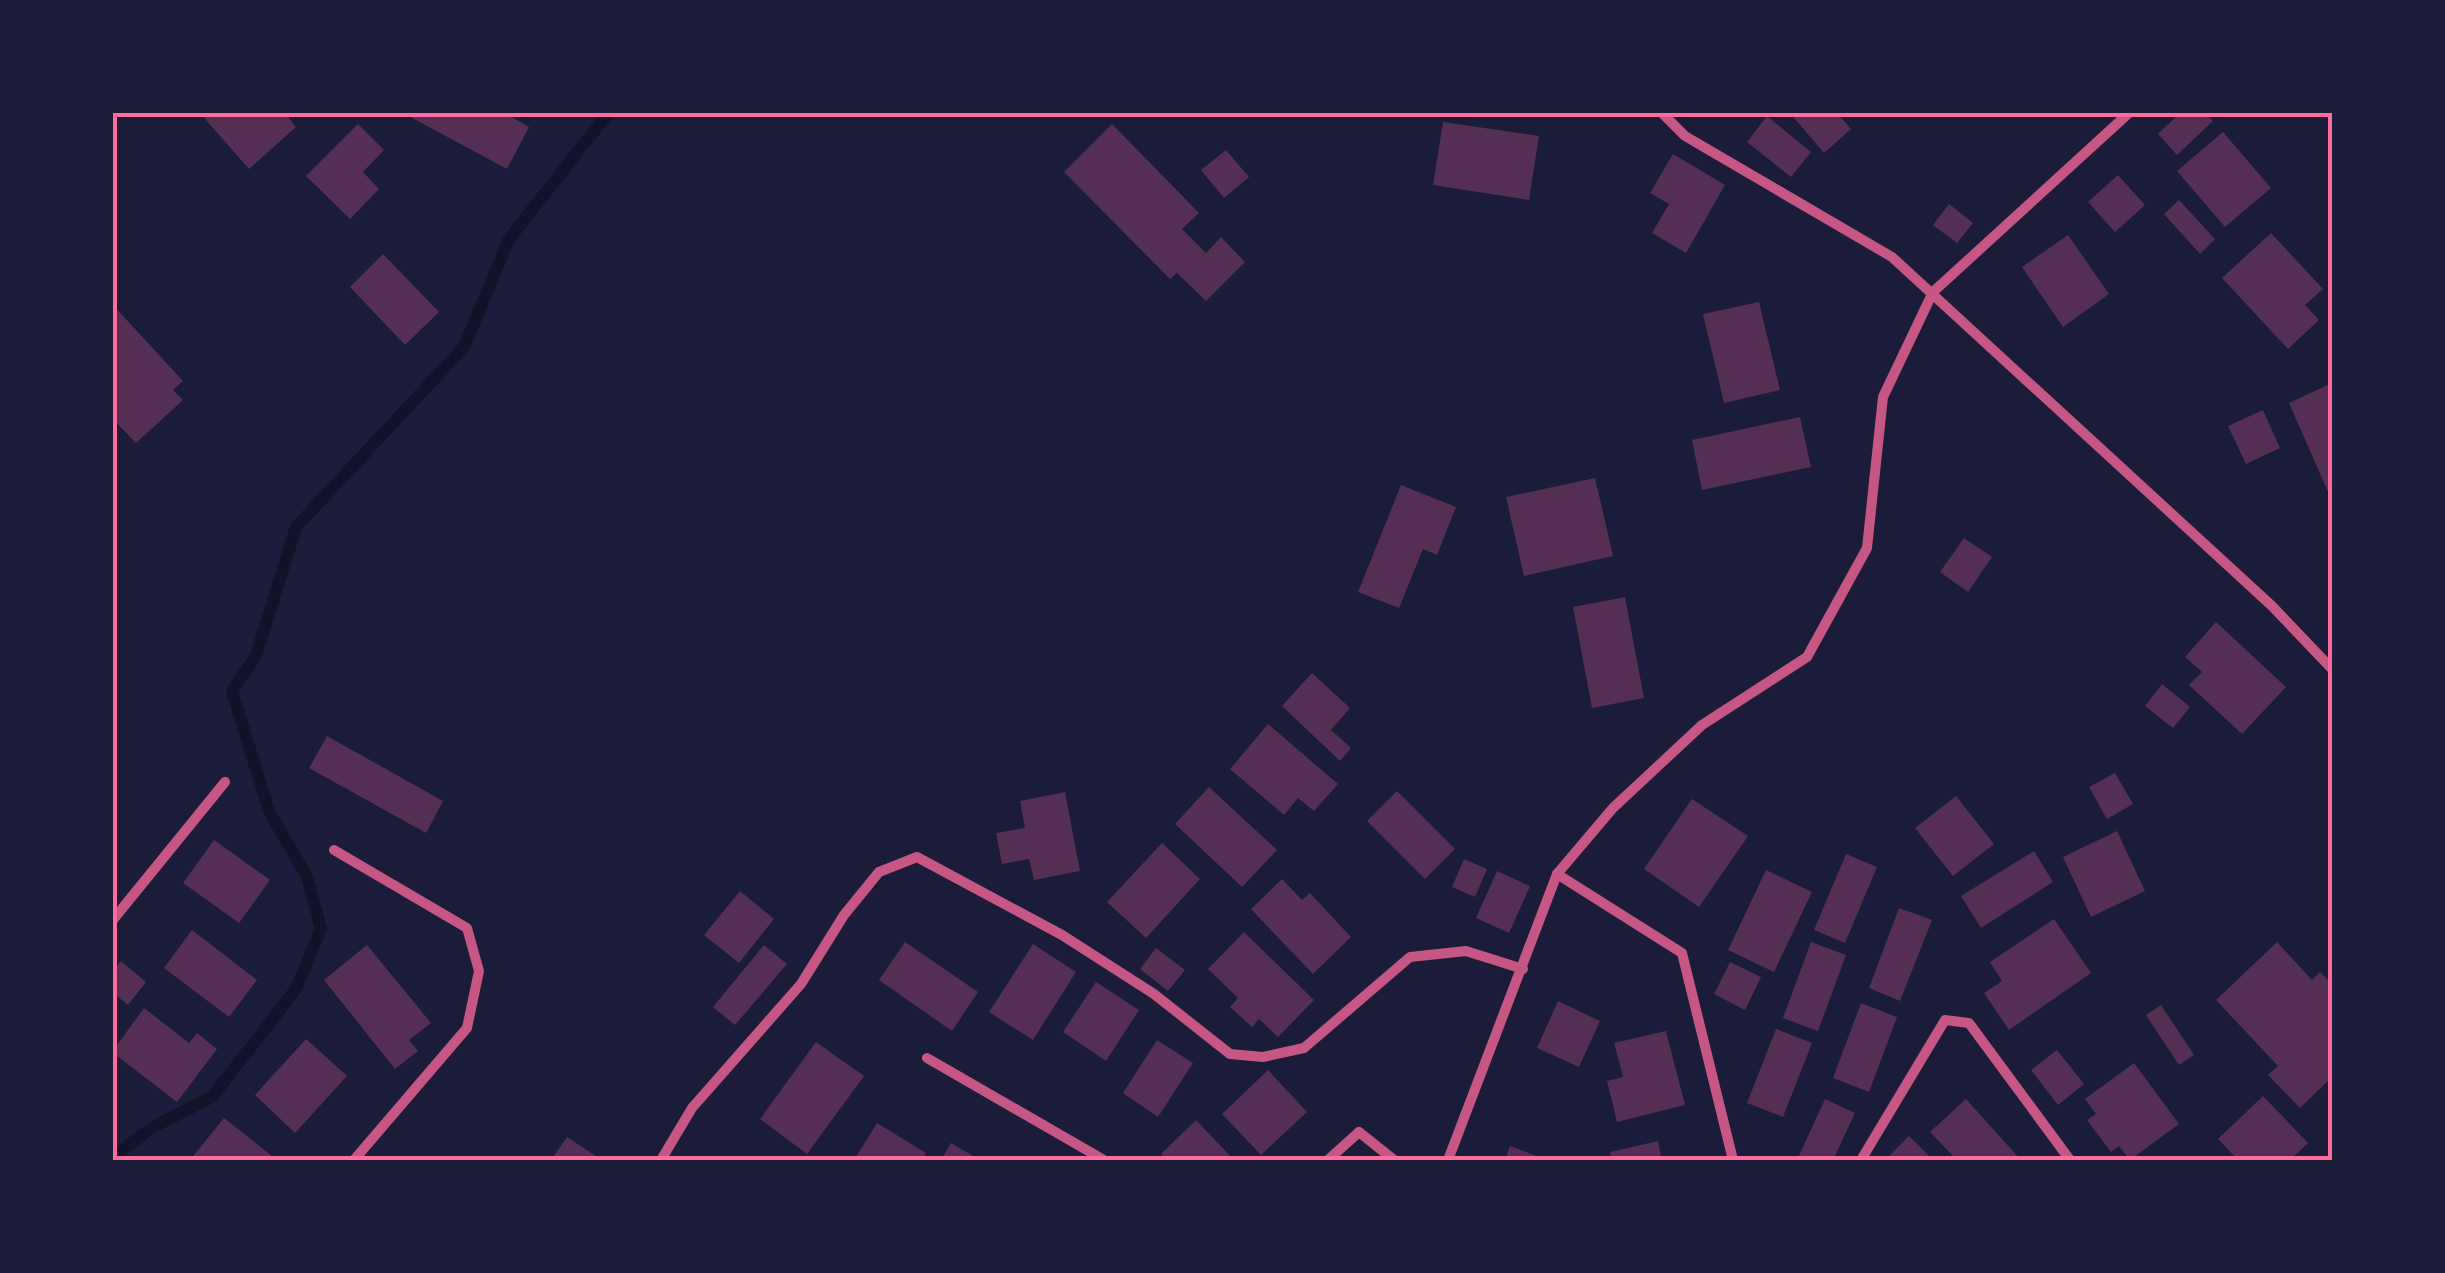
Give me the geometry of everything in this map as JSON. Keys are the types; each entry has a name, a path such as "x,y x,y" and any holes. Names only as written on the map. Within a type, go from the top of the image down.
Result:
{"street":[{"path":"1661,112 1686,136 1892,257 2272,606 2332,668"},
{"path":"1448,1160 1557,874 1613,808 1702,725 1808,656 1867,548 1882,397 1933,292 2130,112"},
{"path":"112,921 225,782"},
{"path":"334,850 467,928 479,971 468,1028 354,1160"},
{"path":"662,1160 692,1108 801,984 844,915 878,872 917,857 1062,935 1154,994 1230,1054 1262,1057 1304,1048 1410,958 1466,951 1523,968"},
{"path":"1557,874 1682,953 1734,1160"},
{"path":"1861,1160 1945,1020 1969,1023 2070,1160"},
{"path":"927,1058 1104,1160"},
{"path":"1328,1160 1359,1132 1394,1160"}],"building":[{"path":"199,112 284,112 296,127 249,169"},
{"path":"401,112 503,112 529,127 507,169"},
{"path":"1789,112 1836,112 1851,129 1824,153"},
{"path":"2181,112 2204,112 2213,121 2177,155 2158,134"},
{"path":"1767,116 1811,152 1791,177 1747,142"},
{"path":"1443,122 1539,136 1529,200 1433,185"},
{"path":"358,124 384,150 363,172 379,189 350,219 306,176"},
{"path":"1112,124 1199,213 1182,229 1206,253 1221,237 1245,262 1206,301 1177,273 1170,279 1064,172"},
{"path":"2223,132 2271,188 2225,227 2177,171"},
{"path":"1226,150 1249,177 1224,198 1201,170"},
{"path":"1673,154 1725,185 1686,253 1652,233 1669,204 1650,193"},
{"path":"2118,175 2145,205 2115,232 2088,202"},
{"path":"2179,200 2215,239 2200,254 2164,214"},
{"path":"1949,204 1973,223 1957,243 1933,225"},
{"path":"2271,233 2323,289 2305,305 2319,320 2288,349 2222,278"},
{"path":"2068,235 2109,294 2063,327 2022,267"},
{"path":"383,254 439,312 405,345 350,287"},
{"path":"1759,302 1780,390 1724,403 1703,314"},
{"path":"112,304 183,381 173,390 183,400 136,443 112,418"},
{"path":"2332,383 2332,501 2289,403"},
{"path":"2263,410 2280,448 2246,464 2228,426"},
{"path":"1800,417 1811,467 1702,490 1692,440"},
{"path":"1595,478 1613,556 1524,576 1506,497"},
{"path":"1401,485 1456,507 1437,555 1423,549 1399,608 1358,592"},
{"path":"1964,538 1992,557 1968,592 1940,572"},
{"path":"1625,597 1644,698 1592,708 1573,607"},
{"path":"2216,622 2286,687 2242,734 2189,685 2202,672 2185,657"},
{"path":"1312,673 1350,708 1331,730 1351,748 1340,761 1282,706"},
{"path":"2162,684 2190,707 2173,728 2145,706"},
{"path":"1268,724 1338,784 1314,811 1298,798 1284,815 1230,769"},
{"path":"327,736 443,801 426,833 309,768"},
{"path":"2115,773 2133,804 2107,819 2089,787"},
{"path":"1209,787 1277,850 1242,887 1175,824"},
{"path":"1397,791 1455,849 1425,879 1367,821"},
{"path":"1065,792 1080,871 1034,880 1029,859 1002,864 996,833 1025,828 1020,801"},
{"path":"1956,796 1994,844 1953,876 1915,828"},
{"path":"1692,799 1748,836 1699,907 1644,869"},
{"path":"2117,831 2145,891 2091,917 2063,857"},
{"path":"214,840 270,880 239,923 183,883"},
{"path":"1162,843 1200,879 1146,938 1107,902"},
{"path":"2034,851 2053,882 1981,928 1961,896"},
{"path":"1846,854 1877,867 1845,943 1814,930"},
{"path":"1464,859 1487,869 1475,897 1452,887"},
{"path":"1766,870 1812,892 1774,972 1728,950"},
{"path":"1497,871 1530,886 1509,933 1476,918"},
{"path":"1282,879 1302,900 1310,893 1351,937 1313,974 1251,909"},
{"path":"740,891 774,919 739,963 704,935"},
{"path":"1899,908 1932,920 1900,1001 1869,988"},
{"path":"2054,919 2091,973 2009,1030 1984,993 2002,981 1990,962"},
{"path":"192,930 257,980 229,1017 164,968"},
{"path":"1244,932 1314,1000 1278,1037 1259,1019 1252,1027 1230,1007 1238,998 1208,969"},
{"path":"905,942 978,992 952,1031 879,980"},
{"path":"1811,942 1846,955 1818,1031 1783,1018"},
{"path":"2277,942 2312,980 2320,972 2332,984 2332,1077 2300,1108 2268,1075 2278,1066 2216,1000"},
{"path":"1033,944 1076,972 1033,1040 989,1012"},
{"path":"367,945 431,1023 409,1040 418,1051 395,1069 324,980"},
{"path":"764,945 787,964 735,1025 713,1007"},
{"path":"1156,948 1185,970 1168,991 1140,969"},
{"path":"121,961 146,982 128,1005 112,992 112,971"},
{"path":"1730,962 1761,977 1745,1010 1714,994"},
{"path":"1096,982 1139,1010 1106,1061 1063,1032"},
{"path":"1558,1001 1600,1021 1579,1067 1537,1048"},
{"path":"1861,1003 1897,1017 1869,1092 1833,1078"},
{"path":"2161,1005 2194,1055 2179,1065 2146,1015"},
{"path":"144,1008 189,1043 197,1033 217,1049 177,1102 112,1052"},
{"path":"1776,1029 1812,1043 1783,1117 1747,1103"},
{"path":"1666,1031 1685,1105 1617,1122 1607,1081 1623,1077 1614,1043"},
{"path":"306,1039 347,1076 295,1133 255,1095"},
{"path":"1157,1040 1193,1063 1158,1117 1123,1093"},
{"path":"816,1042 864,1076 807,1154 760,1119"},
{"path":"2057,1050 2084,1084 2058,1105 2031,1070"},
{"path":"2134,1063 2179,1124 2130,1160 2119,1146 2111,1152 2087,1120 2096,1114 2085,1099"},
{"path":"1268,1070 1307,1112 1261,1155 1222,1114"},
{"path":"2263,1096 2308,1143 2290,1160 2238,1160 2218,1139"},
{"path":"1825,1099 1855,1113 1833,1160 1797,1160"},
{"path":"1966,1099 2021,1160 1957,1160 1930,1132"},
{"path":"224,1118 277,1160 190,1160"},
{"path":"1196,1120 1234,1160 1167,1160 1161,1154"},
{"path":"877,1123 926,1153 921,1160 854,1160"},
{"path":"1909,1136 1933,1160 1885,1160"},
{"path":"567,1137 602,1160 551,1160"},
{"path":"1658,1141 1662,1160 1612,1160 1610,1152"},
{"path":"951,1143 980,1160 941,1160"},
{"path":"1510,1146 1547,1160 1505,1160"}],"waterway":[{"path":"112,1158 153,1127 212,1097 296,989 321,929 307,877 269,811 232,691 256,656 296,527 464,347 509,239 609,112"}]}
